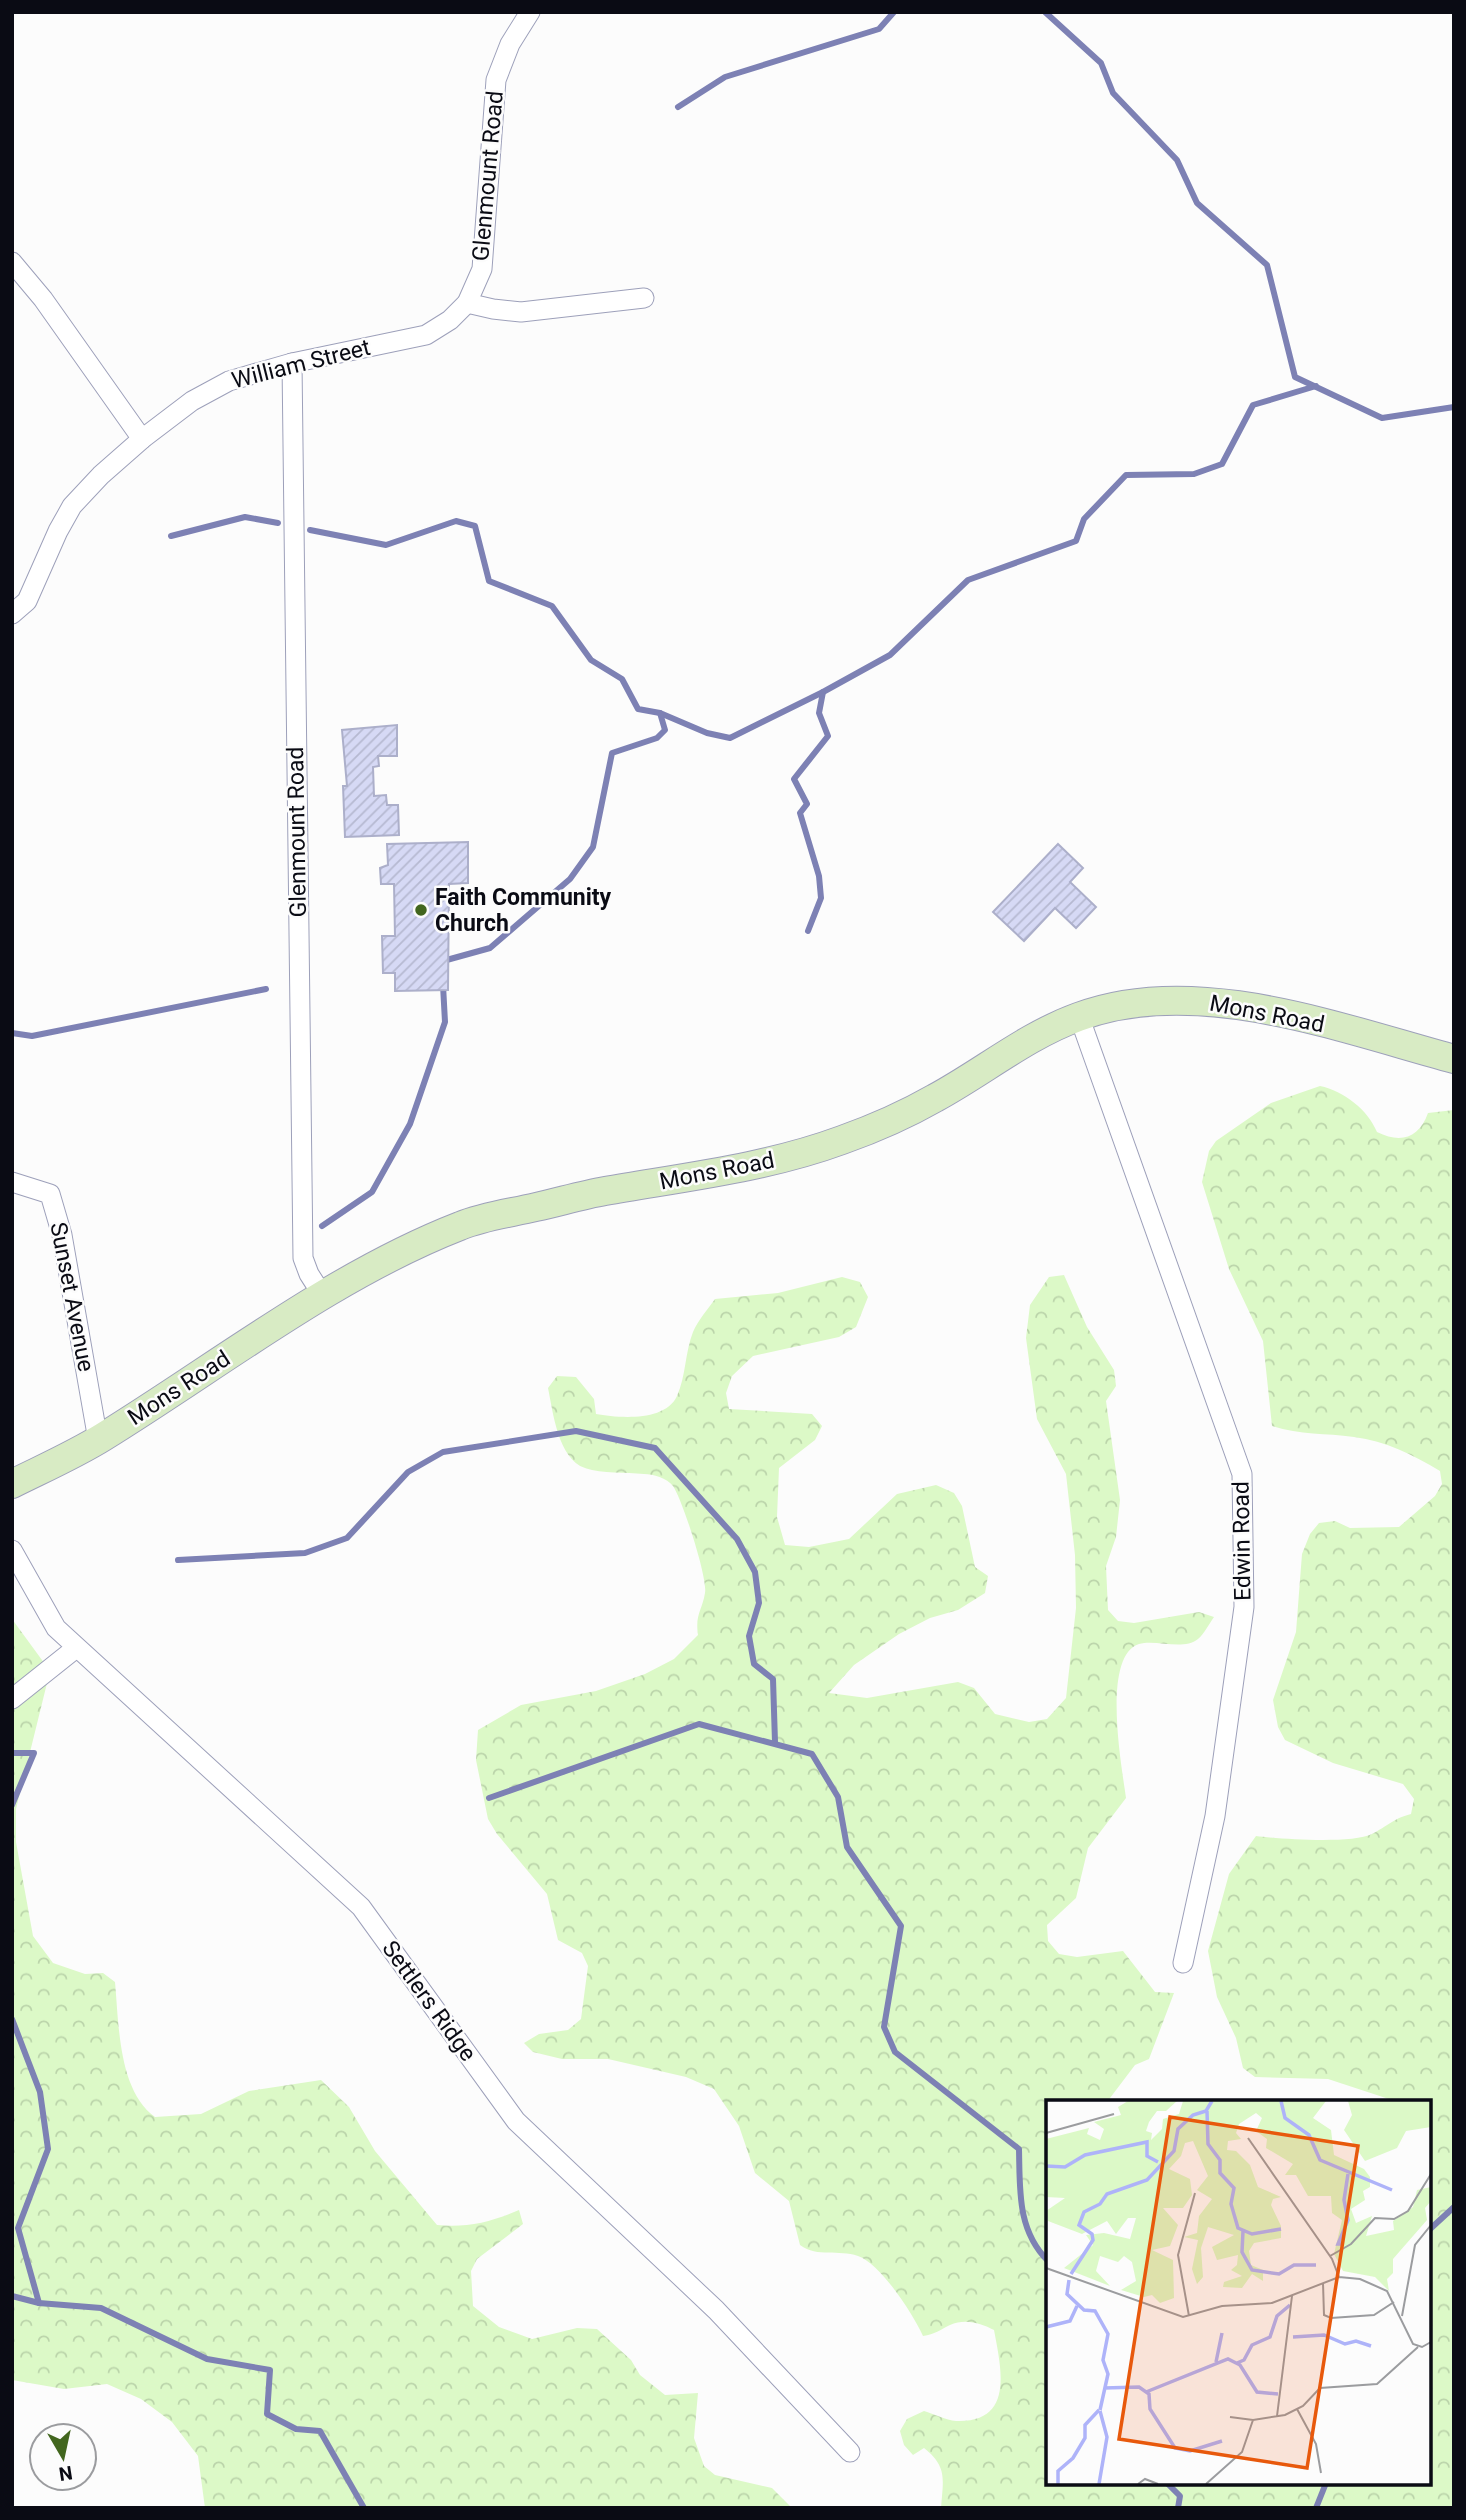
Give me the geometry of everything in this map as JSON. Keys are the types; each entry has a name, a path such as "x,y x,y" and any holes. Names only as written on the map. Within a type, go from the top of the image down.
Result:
{"main road":[{"name":"Mons Road","path":"12,1484 98,1440 323,1296 393,1256 463,1224 601,1192 724,1172 843,1140 934,1099 1020,1045 1079,1016 1125,1005 1172,1000 1220,1002 1294,1016 1454,1059"}],"street":[{"name":"Glenmount Road","path":"467,303 482,269 496,80 510,44 530,12"},
{"path":"12,262 43,299 142,439"},
{"path":"467,303 521,312 644,298"},
{"name":"William Street","path":"12,614 27,601 72,506 101,475 142,439 192,401 229,381 292,363 426,335 450,320 467,303"},
{"name":"Glenmount Road","path":"292,363 303,1258 309,1274 323,1296"},
{"name":"Edwin Road","path":"1079,1016 1242,1474 1244,1607 1215,1816 1183,1964"},
{"name":"Sunset Avenue","path":"12,1182 50,1194 62,1235 98,1440"},
{"name":"Settlers Ridge","path":"12,1550 56,1628 361,1907 516,2121 716,2310 850,2452"},
{"path":"12,1699 76,1647"}],"green space":[{"path":"1320,1086 1346,1097 1368,1116 1377,1132 1394,1138 1414,1133 1428,1113 1454,1110 1454,2508 941,2508 942,2475 937,2461 924,2448 913,2455 904,2445 900,2431 907,2419 924,2411 956,2421 975,2419 988,2413 996,2403 1000,2390 1001,2376 994,2330 978,2323 961,2322 923,2336 895,2291 867,2261 851,2254 814,2251 800,2245 789,2201 755,2173 739,2126 714,2089 686,2077 608,2059 562,2059 533,2052 524,2043 539,2034 568,2030 581,2019 588,1966 582,1953 558,1940 547,1894 497,1834 488,1819 476,1760 478,1730 521,1705 596,1691 645,1674 674,1659 698,1635 698,1617 705,1593 703,1572 694,1539 673,1486 648,1474 599,1471 576,1463 558,1434 548,1388 557,1376 576,1377 594,1399 596,1414 629,1417 652,1414 663,1410 677,1396 693,1332 715,1299 778,1293 842,1277 860,1282 868,1297 856,1327 839,1337 753,1356 732,1376 726,1393 729,1409 812,1414 822,1426 815,1440 779,1468 777,1517 785,1545 809,1547 849,1539 897,1494 936,1485 954,1493 962,1506 975,1567 988,1576 985,1593 958,1610 930,1618 899,1634 854,1665 829,1693 867,1698 958,1682 974,1688 995,1714 1029,1722 1047,1719 1066,1698 1076,1608 1075,1555 1066,1474 1037,1419 1026,1338 1030,1305 1049,1277 1064,1275 1087,1327 1114,1370 1116,1386 1106,1401 1120,1500 1116,1537 1106,1566 1108,1610 1118,1621 1134,1623 1199,1612 1214,1617 1200,1637 1192,1642 1177,1645 1139,1644 1127,1653 1120,1669 1117,1690 1118,1739 1126,1798 1088,1848 1076,1898 1047,1925 1048,1941 1059,1954 1077,1957 1123,1951 1155,1992 1174,1993 1149,2059 1135,2065 1109,2100 1046,2100 1046,2485 1431,2485 1431,2100 1392,2100 1328,2079 1255,2077 1243,2068 1236,2038 1217,1997 1208,1951 1229,1874 1256,1836 1349,1839 1372,1834 1411,1814 1414,1799 1403,1784 1333,1763 1285,1740 1278,1727 1273,1700 1296,1632 1302,1554 1310,1534 1319,1523 1335,1521 1350,1528 1399,1527 1435,1496 1442,1484 1440,1471 1388,1445 1354,1437 1293,1431 1272,1426 1263,1341 1229,1269 1202,1182 1209,1151 1216,1141 1271,1103"},
{"path":"12,1619 50,1671 16,1809 16,1842 33,1936 53,1963 85,1974 103,1973 115,1982 120,2036 127,2073 143,2105 155,2117 201,2114 249,2091 321,2080 349,2107 375,2151 437,2225 479,2223 519,2210 523,2224 477,2259 471,2271 473,2306 499,2327 532,2339 577,2328 597,2329 631,2360 640,2375 665,2395 698,2393 694,2438 704,2466 715,2475 772,2488 792,2508 205,2508 198,2456 172,2422 141,2399 107,2384 64,2389 12,2380"}],"building":[{"path":"397,725 397,756 378,756 379,766 373,767 374,796 386,795 387,805 398,805 399,835 345,837 343,786 347,786 342,730"},
{"name":"Faith Community Church","path":"468,842 468,883 449,884 448,990 395,991 395,973 383,973 382,936 395,936 394,884 381,884 380,868 388,865 387,844"},
{"path":"1058,844 1083,868 1070,882 1096,907 1076,928 1055,908 1024,941 993,912"}],"waterway":[{"path":"678,107 725,77 879,29 894,12"},
{"path":"1045,12 1101,63 1113,93 1177,160 1197,203 1267,265 1295,377 1382,418 1454,407"},
{"path":"310,530 386,545 456,521 475,526 489,581 552,606 591,660 622,679 638,709 660,713 707,733 730,738 890,655 968,580 1076,541 1084,519 1126,475 1194,474 1222,464 1253,405 1316,386"},
{"path":"171,536 245,517 278,523"},
{"path":"808,931 821,898 819,876 800,813 807,804 794,779 828,736 819,713 823,692"},
{"path":"443,961 490,948 570,879 593,847 612,753 657,738 665,730 660,713"},
{"path":"322,1226 372,1192 410,1124 445,1022 443,985"},
{"path":"12,1033 32,1036 266,989"},
{"path":"178,1560 305,1553 347,1538 408,1472 443,1452 576,1431 655,1448 737,1539 755,1572 759,1603 749,1636 754,1664 773,1679 775,1742"},
{"path":"489,1798 699,1724 812,1754 838,1797 847,1847 901,1926 884,2027 895,2052 1019,2149 1020,2194 1025,2223 1046,2259"},
{"path":"12,1753 34,1753 12,1805"},
{"path":"12,2019 40,2092 48,2149 18,2228 39,2303"},
{"path":"1431,2228 1454,2207"},
{"path":"12,2296 39,2303 101,2308 207,2359 270,2370 267,2414 296,2429 320,2431 364,2508"},
{"path":"1169,2485 1180,2496 1178,2508"},
{"path":"1316,2508 1325,2485"}],"place":[{"name":"Faith Community Church","path":"421,910"}]}
